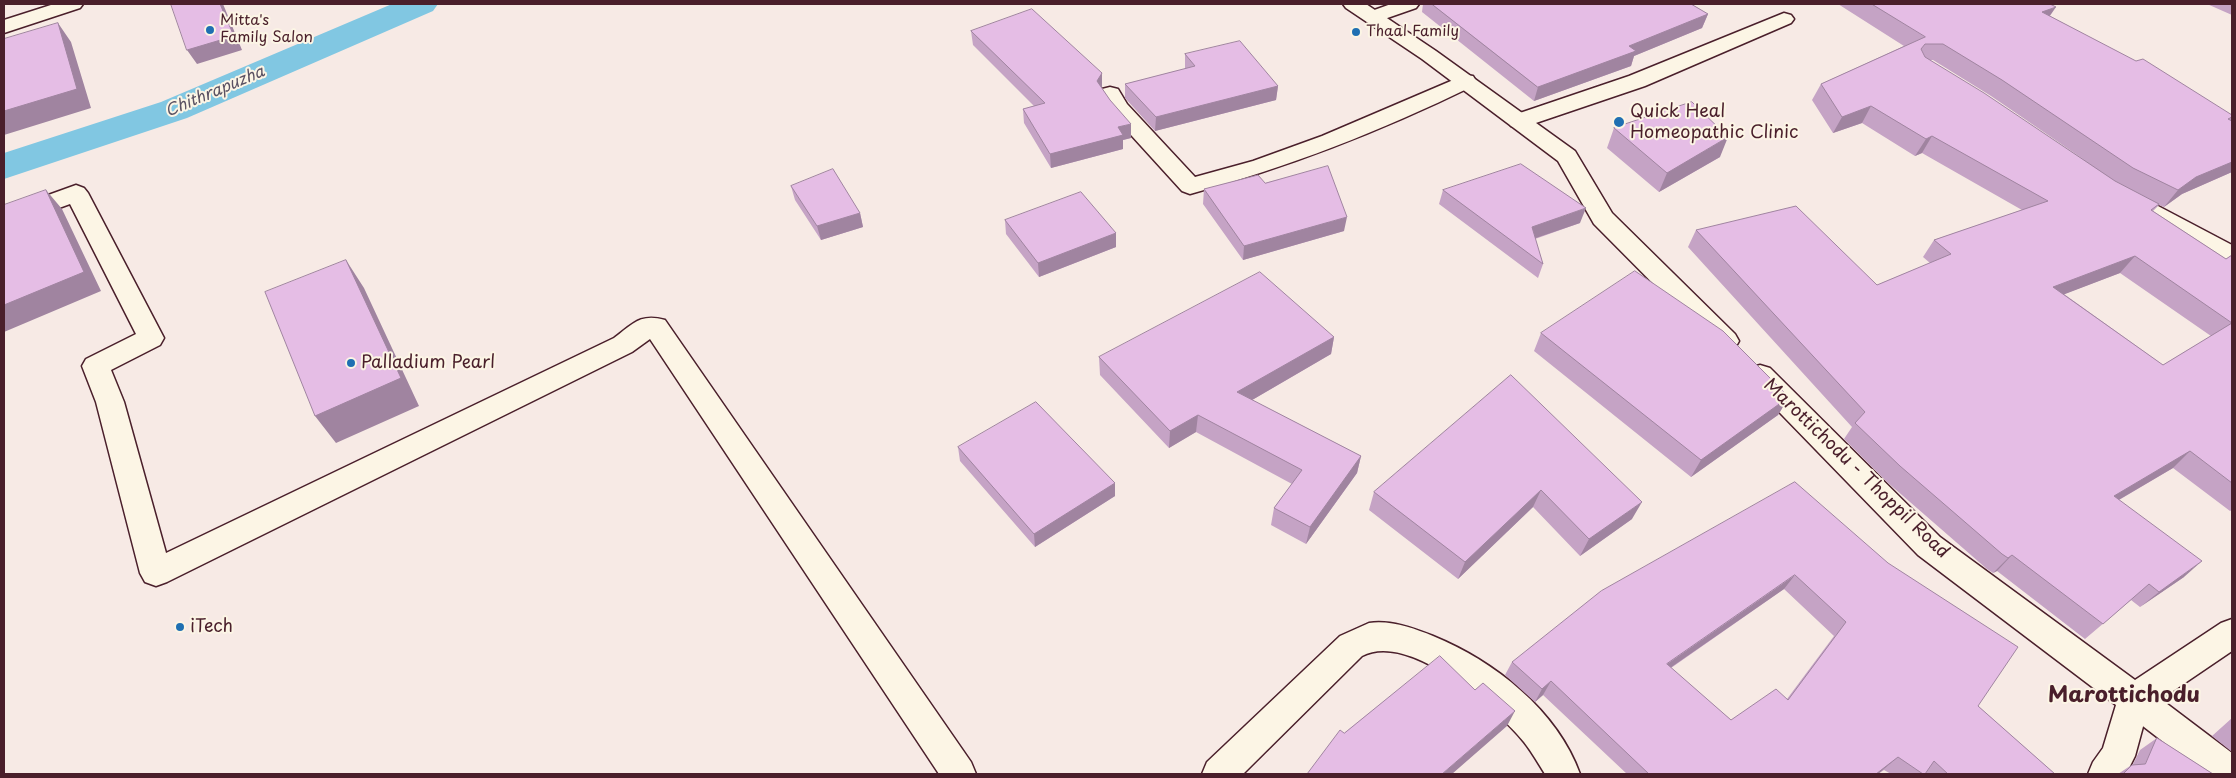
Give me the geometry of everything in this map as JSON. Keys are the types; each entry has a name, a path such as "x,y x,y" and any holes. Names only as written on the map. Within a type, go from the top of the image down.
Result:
{"street":[{"path":"4,27 73,4"},
{"path":"1363,11 1409,4"},
{"name":"Marottichodu - Thoppil Road","path":"1363,11 1465,81 1567,156 1603,218 1929,546 2232,774"},
{"path":"1519,121 1637,81 1784,19"},
{"path":"1110,94 1119,108 1190,186 1245,172 1340,138 1420,104 1465,81"},
{"path":"4,220 76,193 151,338 96,366 110,402 156,574 623,345 649,326 656,327 959,774"},
{"path":"2128,201 2232,255"},
{"path":"2105,774 2118,756 2134,699 2232,633"},
{"path":"1219,774 1351,646 1371,637 1406,641 1461,664 1474,673 1532,725 1544,741 1563,774"}],"building":[{"path":"171,4 220,4 234,36 187,50"},
{"path":"1432,4 1691,4 1708,14 1629,46 1636,51 1538,87"},
{"path":"1872,4 2050,4 2056,7 2042,12 2136,61 2143,59 2232,115 2228,119 2232,121 2232,162 2196,177 2178,190 2133,168 2002,80 1943,44 1925,44 1921,49 1925,57 1984,93 2115,181 2159,204 2151,210 2226,259 2232,255 2232,323 2232,483 2190,451 2114,496 2202,561 2159,592 2149,584 2103,624 2012,555 2008,558 2002,554 1900,466 1855,423 1865,412 1696,230 1796,206 1877,285 1951,254 1934,240 2048,201 1932,136 1926,139 1871,106 1842,117 1821,84 1925,37","holes":["2135,256 2232,323 2163,365 2053,287"]},
{"path":"1032,9 1102,73 1097,81 1110,100 1131,124 1118,127 1123,135 1050,154 1023,109 1045,103 971,31"},
{"path":"58,23 77,89 4,111 4,39"},
{"path":"1240,41 1278,86 1156,117 1125,84 1195,66 1185,54"},
{"path":"1692,102 1728,137 1667,173 1614,128"},
{"path":"1521,164 1586,208 1532,227 1543,264 1443,190"},
{"path":"1328,166 1347,217 1244,246 1204,189 1258,175 1265,183"},
{"path":"833,169 860,213 817,226 791,186"},
{"path":"46,190 84,272 4,305 4,205"},
{"path":"1081,192 1116,233 1038,263 1005,220"},
{"name":"Palladium Pearl","path":"346,260 401,378 315,416 265,292"},
{"path":"1635,271 1723,331 1789,397 1701,460 1541,333"},
{"path":"1260,272 1334,337 1237,392 1361,456 1310,527 1274,508 1302,470 1198,415 1170,431 1099,357"},
{"path":"1511,375 1642,502 1589,539 1541,490 1465,562 1374,492"},
{"path":"1036,402 1115,483 1034,534 958,447"},
{"path":"1795,482 1888,563 2018,647 1978,706 2055,774 1948,774 1934,761 1925,774 1923,774 1898,757 1876,774 1649,774 1551,681 1542,689 1512,662 1601,591","holes":["1795,575 1846,622 1788,700 1776,689 1731,720 1667,664"]},
{"path":"1440,656 1475,690 1483,683 1515,711 1442,774 1307,774 1340,730 1344,733"},
{"path":"2157,738 2213,774 2123,774 2132,765 2145,764"}],"waterway":[{"name":"Chithrapuzha","path":"4,166 174,110 421,4"}],"place":[{"name":"Mitta's Family Salon","path":"210,30"},
{"name":"Thaal Family","path":"1356,32"},
{"name":"Quick Heal Homeopathic Clinic","path":"1619,122"},
{"name":"Palladium Pearl","path":"351,363"},
{"name":"iTech","path":"180,627"}],"district":[{"name":"Marottichodu","path":"2124,696"}]}
